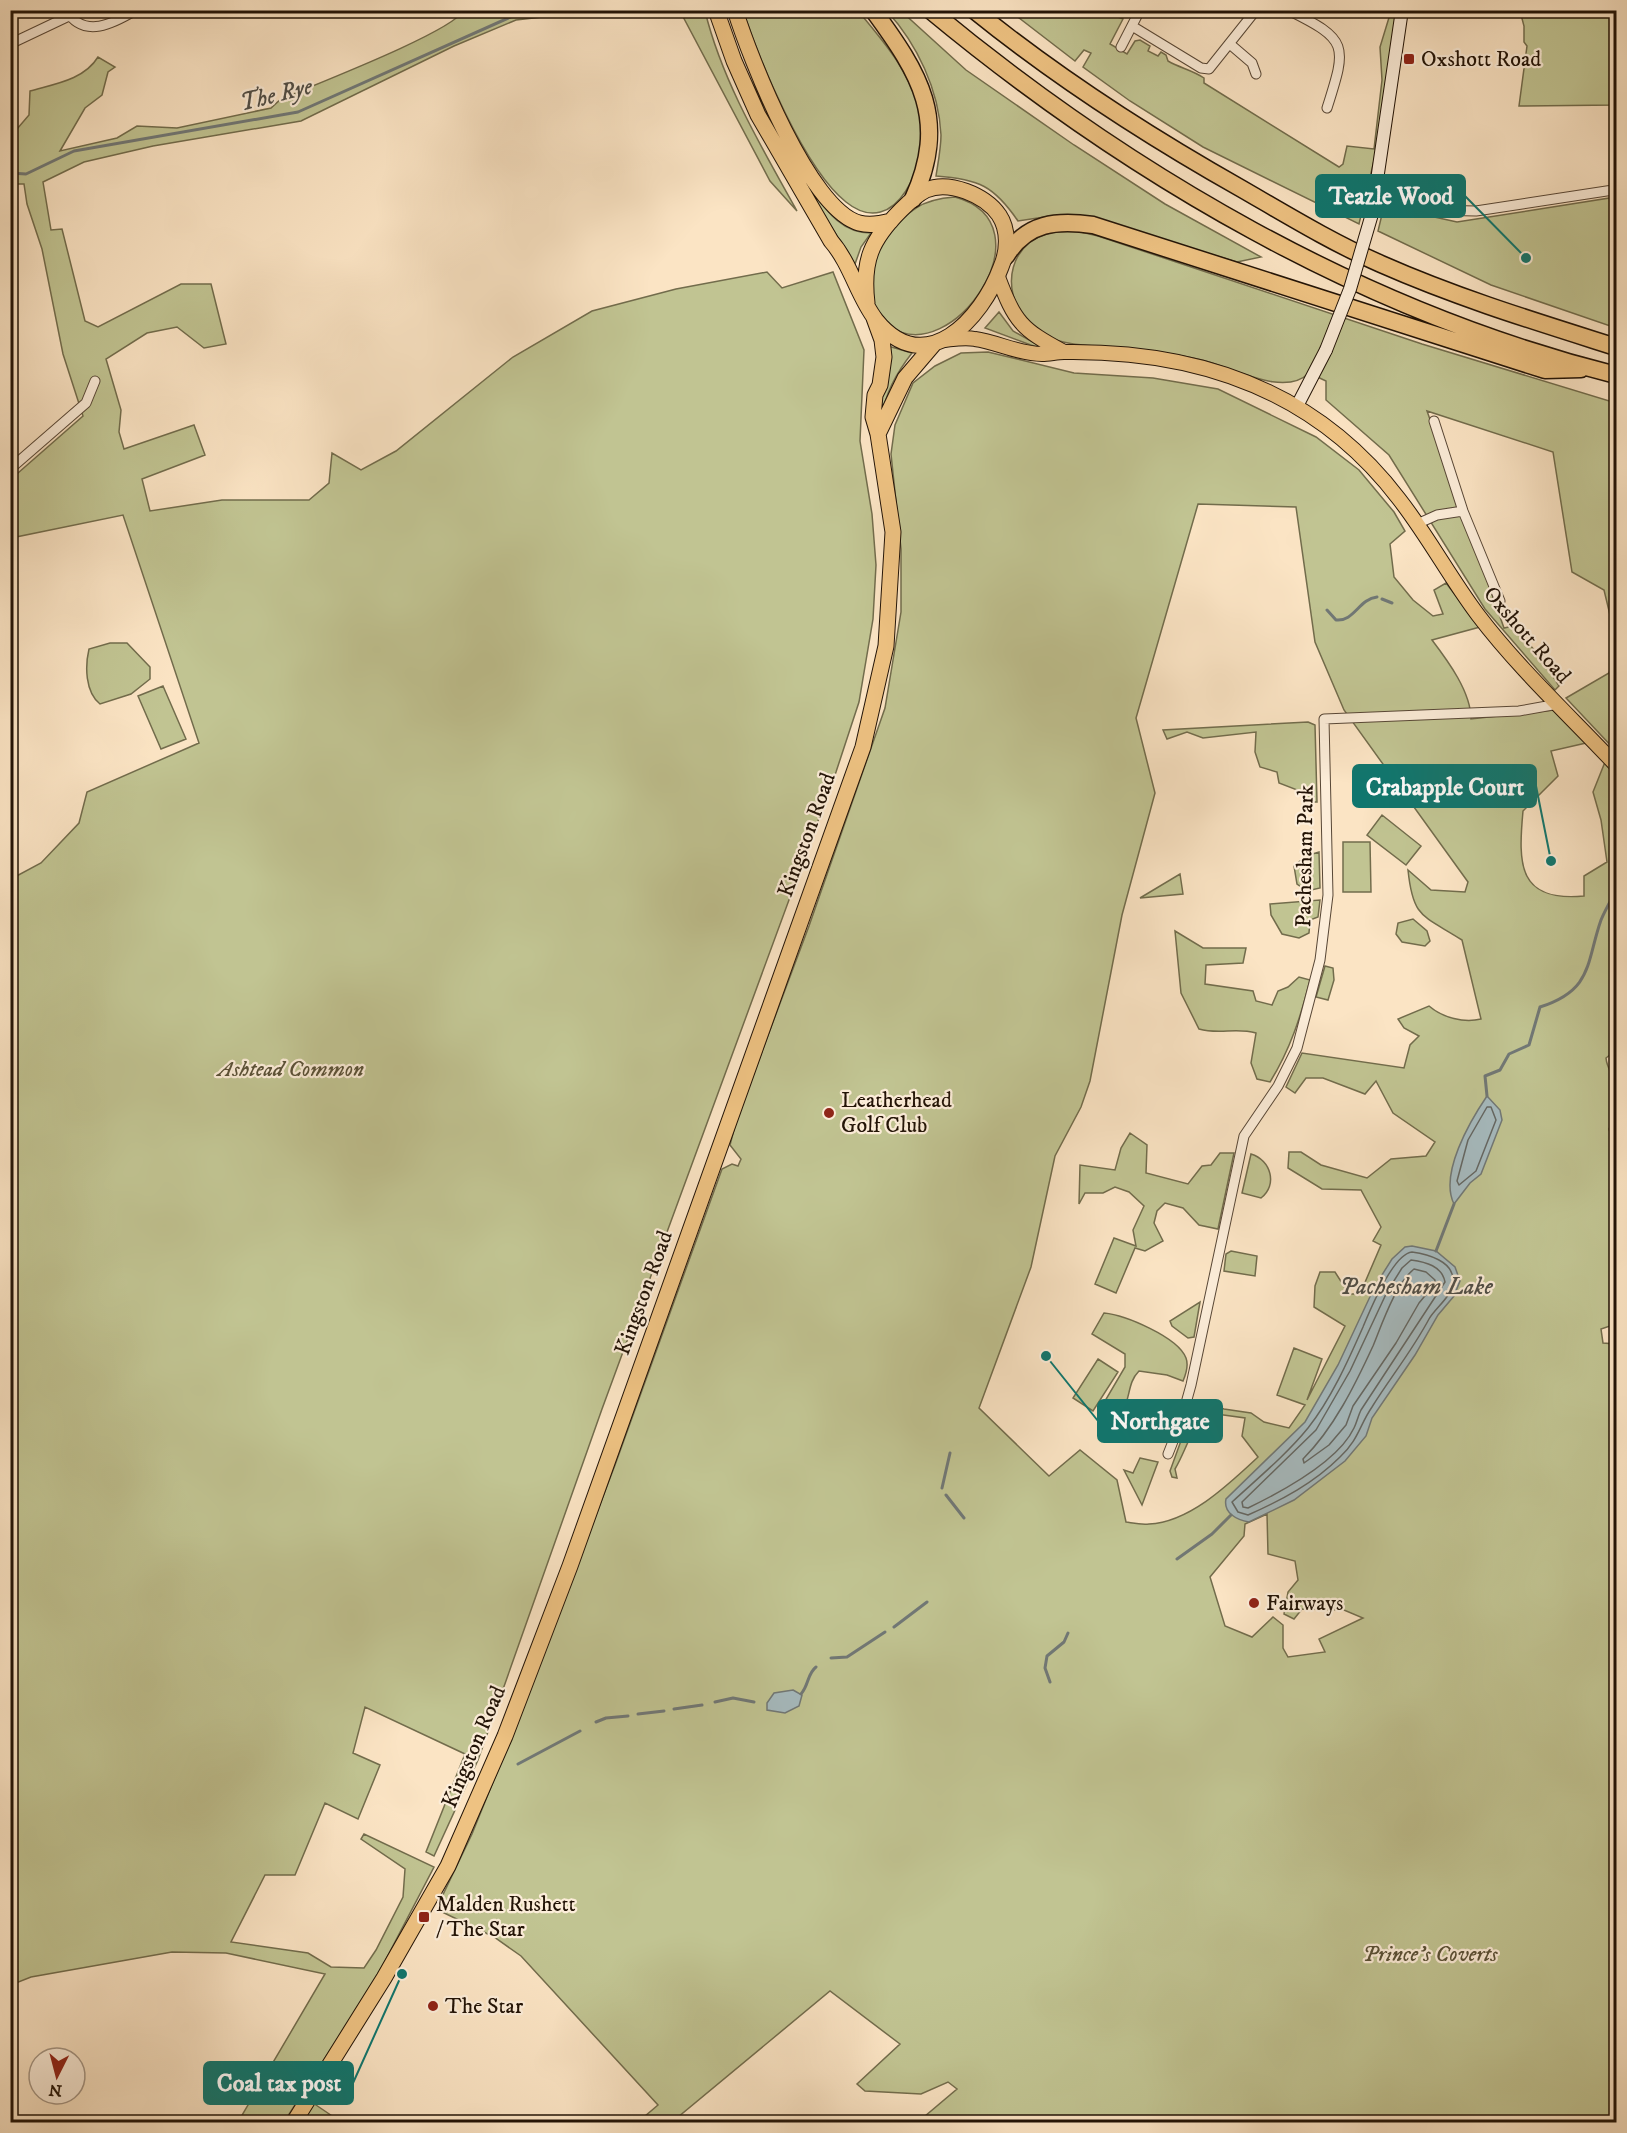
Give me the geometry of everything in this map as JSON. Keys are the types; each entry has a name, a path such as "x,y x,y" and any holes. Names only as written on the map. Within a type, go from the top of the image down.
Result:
{"highway":[{"path":"716,10 734,61 758,115 831,241 871,334 876,358 874,395"},
{"path":"735,10 750,57 776,113 821,190 836,209 857,223 875,225 891,221"},
{"path":"873,10 907,57 926,100 930,131 925,173 913,199"},
{"path":"930,10 998,66 1135,161 1283,246 1373,290 1479,332 1617,375"},
{"path":"974,10 1014,43 1149,136 1301,223 1380,264 1479,303 1617,347"},
{"path":"867,303 866,266 872,245 891,221 913,199 927,190 943,187 959,189 983,201 998,215 1005,231 1006,256"},
{"path":"878,434 905,378 939,342 979,308 992,291 1006,256 1015,242 1030,230 1064,221 1093,225 1545,370 1593,369"},
{"path":"831,241 840,252 874,318 897,339 911,345 939,342"},
{"name":"Kingston Road","path":"294,2122 384,1978 443,1874 505,1736 570,1566 863,747 886,646 891,595 893,532 878,434 873,417 874,395 880,385 884,357 882,340 874,318"}],"main road":[{"path":"1297,406 1326,350 1354,280 1372,214 1402,10"},
{"name":"Oxshott Road","path":"998,277 1011,312 1021,325 1036,338 1064,352"},
{"name":"Oxshott Road","path":"939,342 974,338 1040,354 1064,352 1138,356 1201,365 1253,383 1297,406 1356,451 1378,472 1417,524 1478,615 1558,704 1617,765"}],"street":[{"path":"10,44 68,13 80,24 102,27 136,10"},
{"path":"1121,47 1140,10"},
{"path":"1132,26 1205,70 1212,67 1231,45 1256,10"},
{"path":"1288,10 1326,30 1339,46 1341,66 1326,108"},
{"path":"1231,45 1252,63 1256,74"},
{"path":"1376,198 1430,210 1476,211 1613,190"},
{"path":"10,469 86,403 95,381"},
{"name":"Oxshott Road","path":"1434,421 1463,511 1500,601"},
{"path":"1417,524 1437,515 1463,511"},
{"name":"Pachesham Park","path":"1168,1454 1182,1421 1191,1385 1244,1136 1278,1086 1297,1048 1320,960 1328,895 1324,719 1519,711 1558,704"}],"green space":[{"name":"Ashtead Common","path":"463,11 595,11 516,20 454,46 301,121 153,146 84,162 43,182 51,230 62,229 85,321 98,327 181,284 211,284 226,344 204,348 177,327 147,333 106,359 121,410 119,432 124,449 194,425 205,455 142,479 150,511 222,500 309,500 329,483 332,453 361,470 396,451 513,357 592,311 676,289 767,272 782,288 833,272 864,350 860,441 872,514 876,565 873,619 859,702 836,772 602,1409 478,1760 434,1856 426,1852 465,1754 365,1707 353,1753 380,1765 358,1819 325,1803 295,1875 265,1875 231,1942 308,1953 331,1967 364,1968 376,1950 403,1897 405,1869 361,1839 364,1834 434,1867 373,1984 284,2122 238,2122 325,1974 226,1953 172,1952 31,1977 11,1985 11,879 41,863 79,823 87,792 199,743 123,515 11,538 10,480 83,416 63,354 42,249 27,204 24,184 11,184 11,136 29,115 30,91 77,76 92,65 98,57 115,67 108,72 102,95 85,108 60,151 117,138 137,126 177,128 271,108 281,99 434,32"},
{"path":"680,11 705,11 712,37 732,88 797,211 770,181"},
{"path":"743,11 858,11 878,35 905,74 912,88 921,119 920,155 906,191 894,205 880,212 864,212 846,202 830,186 799,140 785,113"},
{"path":"887,11 901,11 966,70 1074,145 1165,204 1261,257 1237,262 1084,217 1051,216 1018,221 1001,200 984,186 964,179 936,176 941,135 936,101 917,53"},
{"path":"1010,11 1104,11 1123,19 1110,44 1127,54 1135,41 1140,40 1150,46 1148,51 1158,56 1161,52 1166,55 1168,61 1204,78 1204,83 1339,167 1343,164 1347,146 1374,149 1382,80 1380,47 1391,11 1397,11 1376,152 1359,224 1203,147 1130,101 1083,67 1091,53 1084,50 1075,61"},
{"path":"1520,11 1616,11 1616,105 1519,106 1527,46 1524,42 1524,26"},
{"path":"813,192 824,207 844,226 852,230 871,233 861,247 855,264 810,194"},
{"path":"955,197 983,212 995,235 994,262 982,288 963,312 940,329 914,334 890,326 877,313 871,297 870,281 873,264 881,247 903,218 916,208 935,200"},
{"path":"1616,197 1616,328 1491,285 1378,231 1384,206 1457,222"},
{"path":"1068,229 1098,236 1422,344 1616,403 1616,640 1604,590 1572,572 1553,452 1427,411 1504,628 1513,626 1544,661 1559,686 1555,690 1485,609 1389,455 1326,400 1326,381 1309,373 1298,380 1272,382 1190,357 1069,343 1048,337 1025,320 1018,308 1011,281 1013,267 1019,254 1037,237"},
{"path":"999,312 1013,331 1040,346 1039,348 985,328"},
{"path":"888,346 912,353 893,382 882,415 880,415"},
{"name":"Prince's Coverts","path":"988,352 1074,373 1153,378 1218,389 1316,437 1359,470 1394,512 1405,531 1390,544 1394,577 1413,600 1433,616 1443,614 1434,590 1446,583 1480,627 1432,640 1463,688 1471,719 1554,710 1586,743 1551,751 1558,776 1523,811 1521,848 1523,863 1527,876 1534,886 1546,893 1584,896 1584,876 1607,862 1601,820 1593,792 1605,762 1616,775 1616,1050 1606,1058 1617,1091 1615,1114 1609,1129 1616,1152 1616,1324 1601,1329 1603,1343 1616,1344 1616,2122 918,2122 957,2089 948,2082 921,2094 865,2091 857,2084 900,2044 830,1991 672,2122 647,2122 644,2117 658,2105 521,1956 494,1937 440,1911 439,1903 472,1834 514,1730 615,1465 722,1169 732,1164 738,1166 741,1159 730,1145 737,1118 809,926 885,708 901,612 901,549 891,454 895,425 913,383 935,366 961,353","holes":["1198,504 1296,507 1315,642 1344,710 1468,882 1465,892 1431,890 1408,870 1413,898 1422,914 1462,940 1481,1019 1454,1019 1429,1006 1398,1019 1404,1028 1419,1036 1410,1045 1404,1068 1302,1053 1286,1087 1295,1093 1306,1078 1323,1078 1365,1094 1376,1081 1393,1113 1435,1142 1426,1156 1391,1159 1367,1178 1321,1165 1301,1152 1289,1152 1288,1168 1322,1189 1361,1190 1381,1227 1373,1241 1381,1245 1360,1294 1349,1294 1335,1272 1320,1272 1315,1286 1314,1307 1345,1326 1307,1400 1322,1359 1294,1348 1277,1395 1305,1405 1289,1428 1264,1422 1251,1413 1224,1409 1204,1402 1194,1405 1170,1471 1172,1477 1177,1478 1175,1469 1189,1439 1197,1425 1209,1413 1245,1418 1242,1436 1258,1457 1222,1490 1194,1509 1164,1522 1143,1524 1126,1522 1117,1480 1080,1450 1049,1476 979,1408 1031,1267 1055,1156 1081,1107 1090,1081 1122,915 1155,793 1136,718","1267,1514 1268,1554 1295,1561 1298,1580 1288,1592 1284,1614 1294,1619 1302,1609 1344,1610 1363,1618 1319,1639 1325,1652 1288,1657 1283,1648 1283,1625 1273,1617 1252,1637 1225,1626 1210,1577 1244,1536 1245,1524"]},
{"path":"110,643 127,643 150,667 150,679 131,694 100,704 91,693 87,678 89,649"},
{"path":"1616,649 1616,751 1566,698 1609,673"},
{"path":"163,686 186,739 161,749 138,696"},
{"path":"1308,722 1315,725 1317,802 1307,802 1300,791 1279,783 1277,772 1260,767 1255,752 1256,732 1203,738 1187,732 1167,739 1163,730"},
{"path":"1382,815 1421,846 1406,865 1367,835"},
{"path":"1343,842 1370,842 1371,892 1343,892"},
{"path":"1319,852 1320,888 1307,891 1297,884 1294,866 1306,856"},
{"path":"1180,874 1183,894 1140,898"},
{"path":"1320,900 1318,917 1310,920 1309,933 1299,938 1282,934 1271,915 1270,904"},
{"path":"1413,919 1427,931 1430,941 1425,946 1402,942 1396,934 1398,923"},
{"path":"1175,931 1203,948 1246,948 1243,963 1206,965 1205,984 1253,991 1256,1001 1272,1005 1278,991 1288,987 1299,977 1310,980 1294,1032 1270,1082 1257,1079 1251,1063 1256,1033 1199,1029 1181,993"},
{"path":"1325,966 1333,968 1334,980 1328,1000 1316,997"},
{"path":"1130,1133 1147,1145 1146,1173 1188,1184 1202,1166 1211,1165 1220,1153 1234,1153 1218,1229 1199,1225 1183,1208 1165,1203 1157,1211 1154,1223 1163,1241 1145,1251 1135,1248 1116,1293 1095,1284 1114,1238 1136,1246 1133,1230 1144,1206 1129,1192 1115,1187 1103,1193 1085,1193 1079,1204 1080,1165 1115,1170 1121,1148"},
{"path":"1251,1154 1263,1162 1270,1173 1269,1186 1261,1198 1242,1193"},
{"path":"1231,1251 1257,1256 1255,1276 1224,1271 1226,1254"},
{"path":"1200,1302 1194,1337 1188,1338 1172,1326 1170,1321"},
{"path":"1104,1313 1150,1328 1173,1342 1187,1361 1183,1381 1167,1375 1139,1371 1133,1380 1122,1412 1102,1406 1125,1367 1125,1354 1092,1334"},
{"path":"1098,1359 1118,1372 1093,1411 1073,1398"},
{"path":"1140,1458 1158,1462 1142,1505 1124,1470 1133,1473"},
{"path":"313,2103 341,2122 300,2122"}],"water":[{"path":"1487,1096 1500,1110 1502,1120 1481,1174 1470,1183 1454,1204 1450,1192 1453,1163 1465,1133"},
{"name":"Pachesham Lake","path":"1412,1246 1436,1251 1455,1267 1460,1281 1454,1296 1438,1315 1415,1355 1372,1418 1366,1436 1345,1461 1294,1500 1249,1522 1236,1518 1229,1512 1226,1499 1305,1422 1338,1365 1375,1286 1392,1259 1405,1247"},
{"path":"793,1690 802,1695 799,1706 785,1713 767,1710 767,1703 774,1693"}],"waterway":[{"name":"The Rye","path":"10,173 26,174 74,151 298,112 515,15 538,10"},
{"path":"1327,610 1336,620 1342,620 1366,602 1377,597"},
{"path":"1382,599 1392,603"},
{"path":"1487,1096 1485,1076 1500,1070 1509,1054 1529,1045 1540,1007 1557,1000 1579,983 1589,962 1601,920 1616,891"},
{"path":"1436,1251 1454,1204"},
{"path":"942,1488 950,1453"},
{"path":"946,1495 964,1518"},
{"path":"1177,1559 1212,1534 1231,1515"},
{"path":"894,1627 927,1602"},
{"path":"831,1658 847,1657 885,1632"},
{"path":"1050,1682 1045,1668 1047,1656 1064,1642 1068,1633"},
{"path":"801,1694 816,1667"},
{"path":"715,1702 733,1698 754,1702"},
{"path":"674,1709 702,1705"},
{"path":"638,1714 664,1711"},
{"path":"596,1722 606,1718 628,1716"},
{"path":"518,1764 580,1731"}],"place":[{"name":"Oxshott Road","path":"1409,59"},
{"name":"Teazle Wood","path":"1526,258"},
{"name":"Crabapple Court","path":"1551,861"},
{"name":"Leatherhead Golf Club","path":"829,1113"},
{"name":"Northgate","path":"1046,1356"},
{"name":"Fairways","path":"1254,1603"},
{"name":"Malden Rushett / The Star","path":"424,1917"},
{"name":"Coal tax post","path":"402,1974"},
{"name":"The Star","path":"433,2006"}]}
